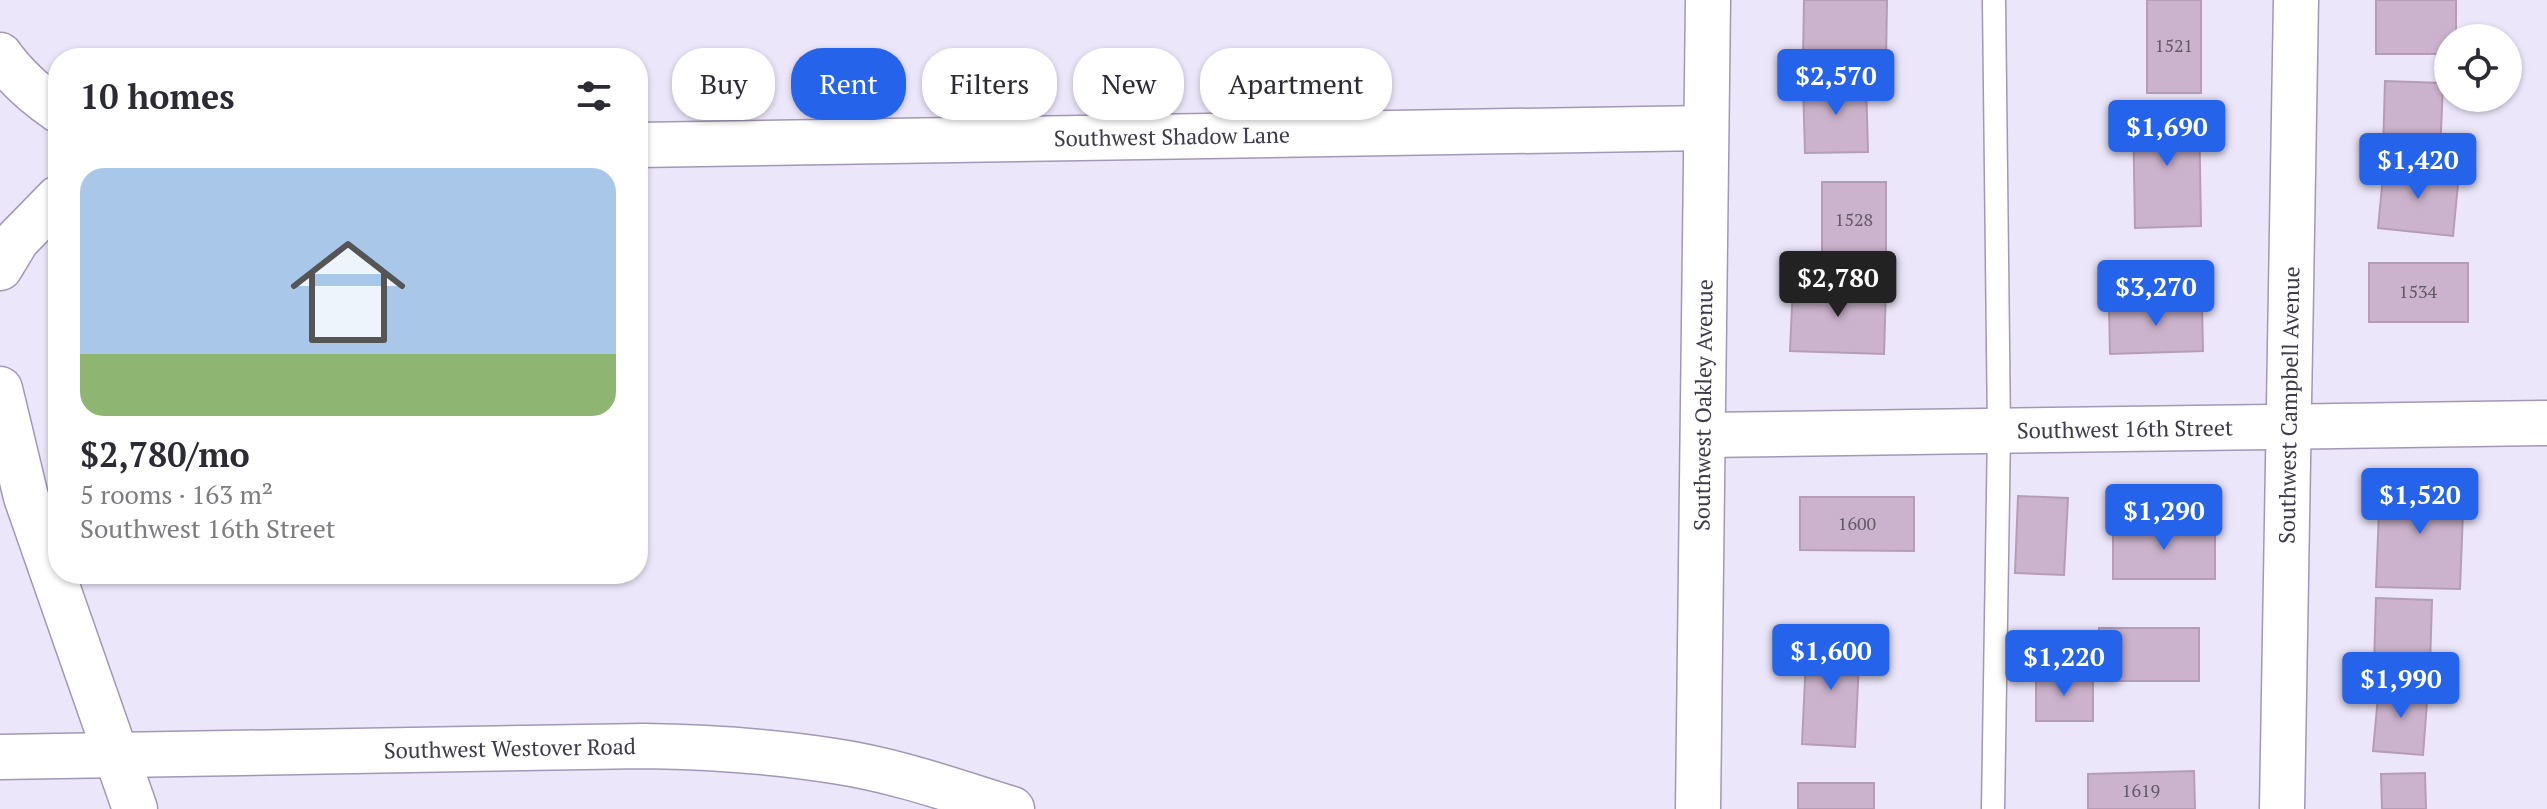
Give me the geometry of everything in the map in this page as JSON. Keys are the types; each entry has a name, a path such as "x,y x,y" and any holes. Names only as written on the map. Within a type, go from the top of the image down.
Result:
{"street":[{"name":"Southwest Oakley Avenue","path":"1698,809 1708,0"},
{"name":"Southwest Campbell Avenue","path":"2282,809 2296,0"},
{"path":"0,55 48,103"},
{"name":"Southwest Shadow Lane","path":"648,145 1706,128"},
{"path":"0,268 17,240 48,208"},
{"path":"0,389 26,497 48,559"},
{"name":"Southwest 16th Street","path":"1703,435 2547,423"},
{"path":"57,584 135,809"},
{"name":"Southwest Westover Road","path":"0,757 644,746 721,748 851,764 911,778 1012,809"}],"lane":[{"path":"1993,809 1999,431 1994,0"}],"building":[{"path":"1804,0 1887,0 1886,61 1803,59"},
{"path":"2147,0 2201,0 2201,93 2147,93"},
{"path":"2376,0 2456,0 2456,24 2434,24 2434,54 2376,54"},
{"path":"1866,81 1868,152 1805,153 1803,82"},
{"path":"2385,81 2434,83 2434,112 2442,112 2440,155 2383,152"},
{"path":"2199,108 2201,226 2135,228 2133,109"},
{"path":"2384,166 2459,174 2453,236 2378,228"},
{"path":"1822,182 1886,182 1886,258 1822,258"},
{"path":"2369,263 2468,263 2468,322 2369,322"},
{"path":"1793,284 1886,287 1884,354 1790,351"},
{"path":"2202,303 2203,351 2110,354 2109,305"},
{"path":"2380,484 2464,486 2460,589 2376,587"},
{"path":"2018,496 2068,498 2064,575 2015,573"},
{"path":"1800,497 1914,497 1914,551 1800,550"},
{"path":"2113,524 2215,524 2215,579 2113,579"},
{"path":"2376,598 2432,600 2430,666 2374,665"},
{"path":"2099,628 2199,628 2199,681 2099,681"},
{"path":"1807,637 1860,640 1855,747 1802,744"},
{"path":"2036,675 2093,675 2093,721 2036,721"},
{"path":"2379,685 2428,689 2423,755 2373,751"},
{"path":"2194,771 2195,809 2088,809 2088,774"},
{"path":"2425,773 2426,809 2382,809 2381,774"},
{"path":"1798,783 1874,783 1874,809 1798,809"}]}
